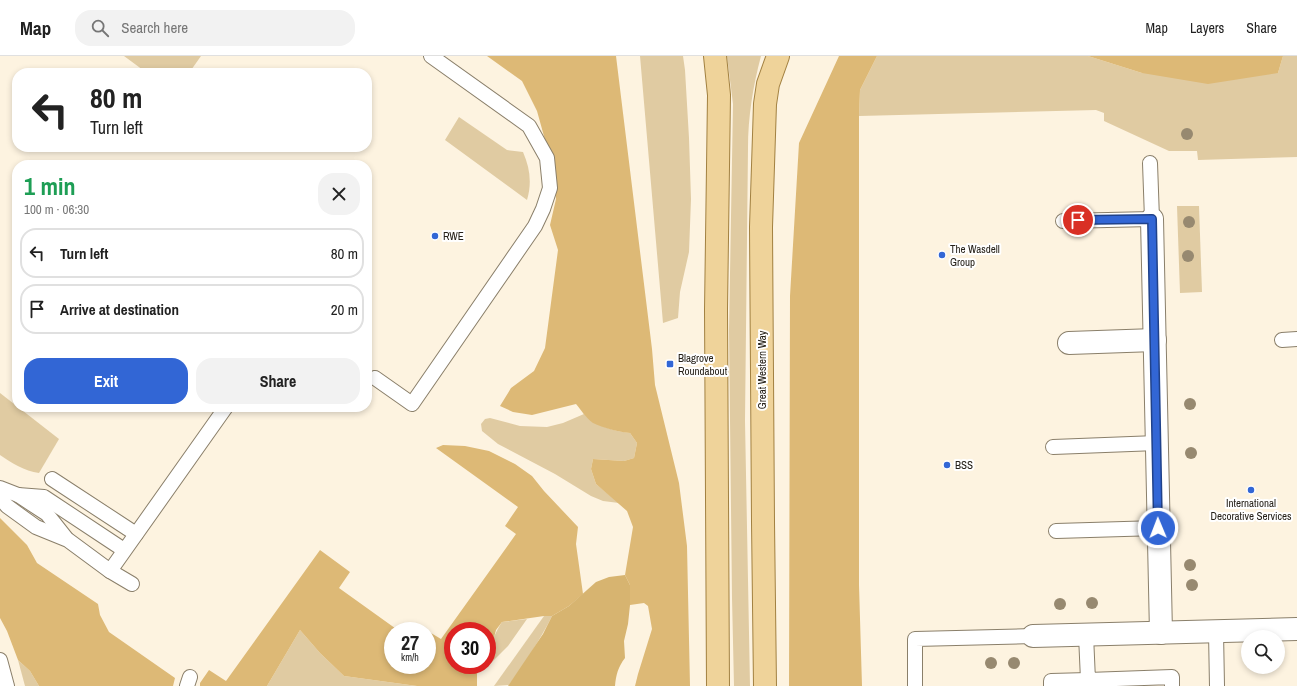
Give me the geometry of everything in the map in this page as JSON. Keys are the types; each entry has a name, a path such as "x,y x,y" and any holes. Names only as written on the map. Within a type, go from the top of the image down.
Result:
{"main road":[{"path":"715,56 719,95 716,310 718,686"},
{"name":"Great Western Way","path":"765,686 760,227 765,104 772,69 778,56"}],"street":[{"path":"1152,219 1161,633"},
{"path":"1069,344 1155,340"},
{"path":"1034,636 1297,629"}],"lane":[{"path":"375,378 412,404 535,226 550,188 547,158 529,126 431,56"},
{"path":"1063,221 1152,219 1150,163"},
{"path":"1282,340 1297,339"},
{"path":"117,561 222,412"},
{"path":"1053,447 1157,443"},
{"path":"52,479 136,534"},
{"path":"0,488 18,495 46,514 68,540"},
{"path":"18,495 44,497 117,561 132,584"},
{"path":"0,498 7,506 36,527 117,561"},
{"path":"1056,531 1158,528"},
{"path":"1216,632 1218,686"},
{"path":"1086,635 1088,680"},
{"path":"915,686 915,639 1034,636"},
{"path":"0,660 8,686"},
{"path":"1051,686 1051,681 1172,677 1172,686"}],"shaded area":[{"path":"124,56 201,56 193,68 140,68"},
{"path":"487,56 616,56 652,349 655,385 679,483 687,546 690,686 635,686 652,629 648,606 644,603 630,605 630,585 625,575 633,527 627,511 596,484 591,469 593,459 624,461 634,458 637,443 630,433 611,430 593,423 576,404 532,415 513,412 500,406 511,388 534,371 545,348 558,250 550,225 556,199 547,147 537,111 522,81"},
{"path":"640,56 683,56 685,70 691,199 689,252 680,292 678,318 663,323"},
{"path":"727,56 761,56 752,102 748,148 745,421 750,686 734,686 729,330 733,104"},
{"path":"839,56 877,56 860,90 859,116 859,585 862,686 789,686 790,296 799,143"},
{"path":"877,56 1088,56 1142,73 1278,73 1283,56 1297,56 1297,157 1198,160 1197,151 1169,151 1104,121 1104,113 1096,110 859,116 860,90"},
{"path":"1088,56 1283,56 1278,73 1208,84 1142,73"},
{"path":"459,117 507,150 523,152 530,176 527,200 445,140"},
{"path":"1177,206 1199,206 1202,292 1180,293"},
{"path":"0,393 12,402 12,412 24,412 59,439 39,473 23,469 0,455"},
{"path":"584,414 594,422 606,427 617,431 630,433 637,443 634,458 624,461 593,459 591,469 596,484 619,503 603,501 591,496 555,474 498,444 482,431 481,424 485,419 490,418 520,426 547,427 563,423"},
{"path":"443,445 465,446 489,451 515,464 532,476 578,527 576,544 583,594 569,606 552,616 502,622 496,630 496,622 453,622 516,534 505,526 518,507 436,448"},
{"path":"0,518 27,545 37,563 98,604 100,615 109,632 175,678 173,686 39,686 30,671 18,660 7,631 0,618"},
{"path":"320,550 350,572 339,588 386,622 384,622 384,674 436,674 436,636 441,639 444,635 444,674 477,674 477,686 417,686 344,676 320,653 300,630 267,686 200,686 200,683 209,670 226,681"},
{"path":"625,575 630,585 630,605 624,641 625,658 618,671 615,686 508,686 543,634 552,616 569,606 596,582 609,577"},
{"path":"544,616 552,616 515,677 509,685 494,686"},
{"path":"527,619 508,646 496,658 496,633 502,622"},
{"path":"300,630 320,653 344,676 417,686 267,686"},
{"path":"18,660 30,671 39,686 25,686"}],"place":[{"name":"RWE","path":"435,236"},
{"name":"The Wasdell Group","path":"942,255"},
{"name":"Blagrove Roundabout","path":"670,364"},
{"name":"BSS","path":"947,465"},
{"name":"International Decorative Services","path":"1251,490"}],"route":[{"path":"1078,220 1152,219 1158,528"}]}
